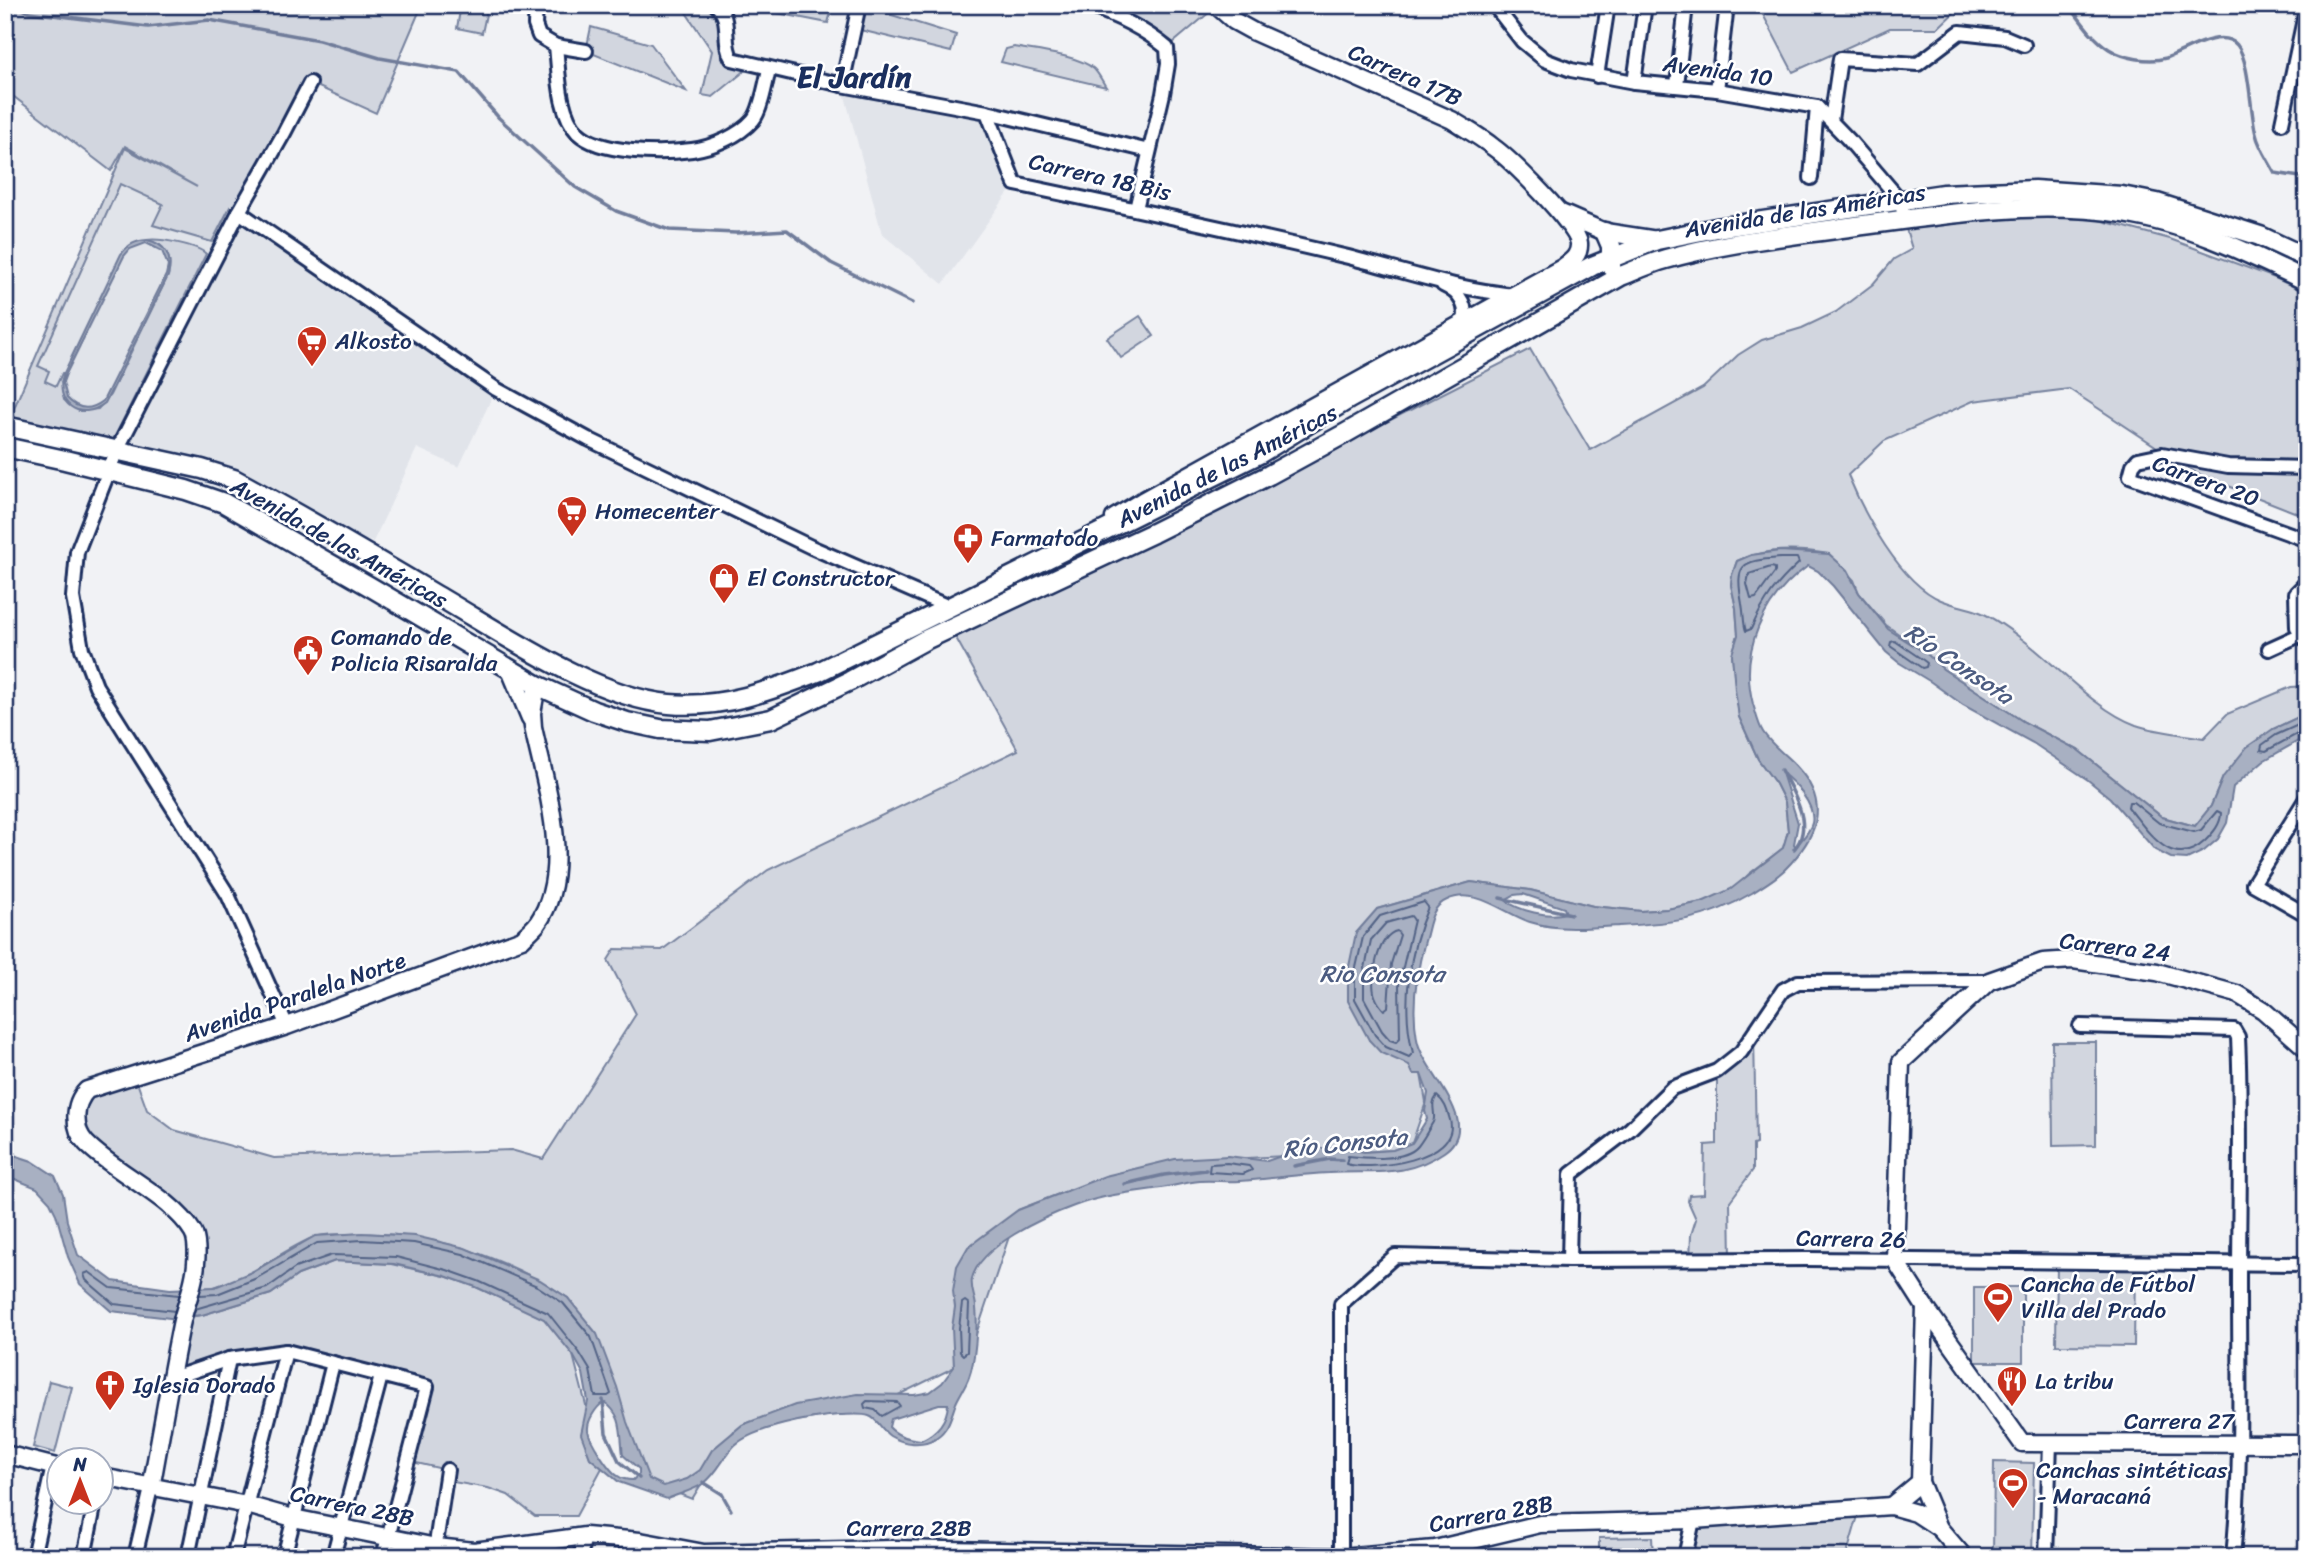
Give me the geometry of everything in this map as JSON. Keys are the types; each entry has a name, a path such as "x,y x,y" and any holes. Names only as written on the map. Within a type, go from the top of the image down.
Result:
{"main road":[{"name":"Avenida de las Américas","path":"5,426 202,469 234,479 520,644 601,687 635,699 670,704 712,704 765,693 818,672 1259,454 1349,399 1537,296 1612,258 1657,240 1716,228 1943,194 1993,191 2076,192 2122,196 2203,217 2260,236 2307,258"},
{"name":"Avenida de las Américas","path":"5,447 186,490 230,507 537,685 594,711 627,722 660,729 710,731 771,719 850,681 925,640 1153,533 1346,433 1621,276 1664,259 1720,246 1905,220 1997,209 2078,209 2155,219 2227,243 2307,281"},
{"path":"1549,317 1561,303 1602,279 1610,269 1611,246 1605,232"},
{"path":"1346,433 1341,418 1346,413 1419,371 1455,341"},
{"path":"925,640 953,619 954,615 949,607"}],"street":[{"path":"536,5 535,25 539,36 556,46 586,51"},
{"path":"716,5 725,16 726,50 732,59 842,85 987,112 1149,152"},
{"path":"842,85 859,5"},
{"path":"1086,5 1114,14 1167,48 1168,64 1163,94 1136,209"},
{"name":"Carrera 17B","path":"1216,5 1234,21 1254,32 1452,120 1496,149 1559,212 1577,237 1579,246 1576,258 1512,295"},
{"name":"Avenida 10","path":"1494,5 1522,41 1545,60 1571,70 1634,82 1717,90 1817,107"},
{"path":"1597,76 1608,5"},
{"path":"1634,82 1645,5"},
{"path":"1677,85 1686,5"},
{"path":"1717,90 1727,5"},
{"path":"2282,123 2306,5"},
{"path":"1831,120 1840,59 1918,64 1960,32 2005,37 2024,45"},
{"path":"556,46 561,93 566,113 577,132 593,143 620,149 693,150 737,134 756,118 769,69"},
{"path":"287,1026 228,895 96,685 82,649 73,597 77,552 117,450 239,212 310,83"},
{"path":"1817,107 1900,201 1905,220"},
{"path":"1811,178 1817,107"},
{"name":"Carrera 18 Bis","path":"987,112 1016,184 1345,257 1436,282 1512,295 1537,296"},
{"path":"239,212 496,389 588,439 776,530 949,607"},
{"name":"Carrera 17B","path":"1559,212 1605,232 1657,240"},
{"name":"Carrera 18 Bis","path":"1436,282 1461,297 1466,310 1465,322"},
{"path":"1076,545 1142,500 1512,295"},
{"path":"1455,341 1465,322"},
{"name":"Carrera 20","path":"2307,468 2228,466 2162,454 2138,459 2130,476 2307,540"},
{"path":"2269,649 2304,637 2298,627 2296,593 2307,582"},
{"name":"Avenida Paralela Norte","path":"510,670 533,727"},
{"name":"Avenida Paralela Norte","path":"170,1379 182,1318 197,1264 195,1235 182,1216 86,1143 77,1123 79,1102 87,1090 287,1026 522,939 537,924 549,901 556,852 554,824 533,727 532,713 537,685"},
{"path":"2307,797 2253,884 2307,915"},
{"name":"Carrera 24","path":"1895,1260 1901,1062 1989,981 2043,962 2063,961 2157,972 2237,994 2263,1010 2307,1049"},
{"path":"1569,1259 1571,1174 1630,1129 1672,1088 1717,1071 1741,1052 1783,990 1798,982 1989,981"},
{"path":"2080,1026 2234,1030 2238,1037 2241,1095 2239,1443 2238,1509 2233,1557"},
{"name":"Carrera 26","path":"1341,1557 1341,1304 1395,1255 1569,1259 2307,1264"},
{"path":"1895,1260 1925,1307 1920,1482 1939,1528 1964,1557"},
{"name":"Carrera 27","path":"1925,1307 2022,1443 2307,1444"},
{"path":"233,1557 286,1351"},
{"path":"135,1557 151,1488 170,1379 229,1359 286,1351 427,1387 383,1557"},
{"path":"188,1557 229,1359"},
{"path":"284,1557 332,1363"},
{"path":"333,1557 381,1376"},
{"path":"2046,1557 2050,1443"},
{"path":"5,1454 46,1464"},
{"path":"435,1552 447,1471"},
{"name":"Carrera 28B","path":"116,1480 387,1536 435,1552 473,1554 525,1550 584,1536 638,1549 704,1552 892,1549 1014,1554 1341,1557 1435,1549 1539,1524 1693,1520 1891,1506 1916,1513 1939,1528"},
{"path":"1891,1506 1920,1482"},
{"path":"33,1557 46,1506"},
{"path":"84,1557 92,1516"},
{"path":"1685,1557 1693,1520"},
{"path":"580,1557 584,1536"}],"shaded area":[{"path":"5,5 422,5 376,113 310,83 239,212 230,207 212,242 153,225 163,204 120,184 38,366 49,371 45,381 56,386 64,373 61,382 64,400 79,411 98,409 110,395 168,276 169,257 163,248 147,240 178,243 206,254 111,444 8,422 125,148 197,187 125,146 111,171 5,90"},
{"path":"461,5 488,5 482,33 457,28"},
{"path":"681,5 716,5 726,50 752,65 713,97 702,95 712,51"},
{"path":"736,5 833,5 828,23"},
{"path":"1086,5 1216,5 1217,6 1167,48"},
{"path":"1758,5 1962,5 1938,28 1890,28 1793,72"},
{"path":"863,6 956,35 951,52 856,29"},
{"path":"591,27 651,44 686,91 586,51"},
{"path":"1014,47 1078,60 1094,69 1106,87 1001,62 1006,49"},
{"path":"842,85 987,112 1015,184 943,284 882,234"},
{"name":"Alkosto","path":"125,148 239,212 496,389 459,467 417,448 373,542 344,534 254,490 6,426"},
{"path":"2033,217 2095,219 2170,239 2275,278 2307,293 2307,517 2198,474 2069,389 1973,401 1884,441 1848,475 1885,546 1911,579 1941,600 1977,611 2000,623 2091,698 2136,725 2204,738 2227,714 2291,687 2307,686 2307,713 2273,729 2223,777 2211,806 2195,826 2162,817 2078,750 2024,722 1943,669 1886,625 1859,593 1854,580 1829,554 1782,551 1737,561 1731,585 1738,635 1732,655 1739,717 1758,759 1785,802 1788,831 1783,848 1749,874 1726,897 1667,909 1641,911 1593,906 1530,890 1471,882 1377,909 1369,1040 1421,1074 1426,1102 1412,1143 1393,1150 1247,1158 1064,1192 1018,1210 967,1361 870,1409 734,1431 692,1499 648,1482 568,1298 517,1270 464,1248 408,1236 379,1234 316,1236 230,1282 210,1288 190,1289 195,1235 79,1131 87,1090 134,1074 147,1110 174,1130 274,1158 511,1150 543,1159 636,1014 608,960 615,949 662,950 768,870 1018,750 951,629 1286,473 1530,349 1590,450 1703,388 1738,355 1762,340 1802,328 1836,312 1873,284 1894,259 1912,249 1906,229 1934,224"},
{"path":"1140,316 1154,336 1121,358 1107,338"},
{"path":"1754,1035 1756,1144 1753,1145 1753,1170 1730,1201 1731,1259 1690,1259 1691,1235 1696,1219 1688,1201 1689,1195 1704,1194 1705,1145 1717,1144 1717,1071"},
{"path":"2052,1042 2096,1042 2096,1145 2053,1146"},
{"path":"335,1261 391,1264 445,1276 476,1287 545,1319 573,1355 587,1409 582,1434 590,1458 602,1468 576,1516 535,1516 508,1495 488,1488 447,1481 447,1470 408,1461 427,1387 286,1351 170,1379 182,1318 202,1315 271,1294 298,1275"},
{"path":"2057,1263 2135,1264 2134,1346 2056,1345"},
{"name":"Cancha de Fútbol Villa del Prado","path":"1974,1287 2023,1287 2023,1362 1974,1362"},
{"path":"49,1381 72,1387 57,1446 46,1446 46,1451 33,1447"},
{"name":"Canchas sintéticas - Maracaná","path":"1994,1462 2034,1463 2032,1557 1993,1557"},
{"path":"1860,1509 1846,1557 1685,1557 1693,1520"},
{"path":"1652,1537 1653,1557 1599,1557 1599,1538"}],"water":[{"path":"147,240 163,248 169,257 168,276 105,403 86,411 71,407 62,393 62,384 64,373 121,254 130,245","holes":["146,243 162,251 168,266 166,275 103,401 89,408 75,405 67,398 63,382 124,256 130,249"]},
{"name":"Rio Consota","path":"1780,551 1829,554 1847,570 1859,593 1888,629 2024,722 2078,750 2162,817 2195,826 2211,806 2223,777 2247,747 2273,729 2307,713 2307,736 2263,761 2233,787 2227,823 2218,839 2204,851 2187,859 2171,858 2155,850 2110,798 2088,780 2033,743 1963,705 1898,662 1886,652 1833,586 1818,571 1808,566 1778,594 1758,627 1752,645 1749,684 1761,729 1797,767 1814,792 1816,817 1808,840 1787,868 1752,893 1719,910 1672,922 1563,928 1530,922 1468,896 1441,903 1432,917 1422,953 1415,990 1414,1014 1421,1052 1455,1112 1458,1127 1455,1140 1444,1152 1430,1161 1388,1172 1190,1182 1095,1199 1046,1217 999,1244 977,1267 972,1279 977,1324 971,1370 947,1426 937,1437 919,1443 901,1441 887,1434 869,1416 862,1415 828,1416 785,1424 744,1439 735,1445 704,1483 667,1499 619,1482 590,1458 581,1434 588,1401 583,1373 573,1355 544,1319 476,1287 445,1276 394,1264 335,1261 298,1275 271,1294 202,1315 170,1318 111,1311 80,1284 50,1202 37,1188 5,1175 5,1152 32,1161 55,1176 63,1194 67,1221 78,1255 113,1281 170,1289 215,1287 254,1271 315,1236 362,1233 415,1236 465,1248 540,1280 568,1298 597,1334 649,1479 664,1486 687,1479 700,1470 712,1450 742,1425 795,1405 858,1394 914,1395 930,1392 942,1383 954,1367 953,1291 957,1266 968,1247 1018,1210 1105,1176 1175,1159 1228,1156 1267,1161 1304,1148 1345,1148 1364,1152 1393,1150 1412,1143 1427,1119 1425,1111 1428,1093 1421,1074 1413,1074 1409,1065 1381,1053 1369,1040 1348,1001 1348,971 1356,933 1377,909 1471,882 1530,890 1593,906 1641,911 1667,909 1702,902 1731,889 1783,848 1788,831 1785,802 1758,759 1739,717 1735,690 1732,654 1738,635 1732,575 1737,561 1751,555","holes":["1782,773 1803,795 1811,809 1812,823 1796,847 1794,844 1798,823","1523,894 1564,908 1566,913 1542,914 1505,900","604,1402 610,1407 618,1419 623,1455 639,1469 639,1474 633,1480 623,1479 614,1473 589,1435 589,1423","939,1404 948,1404 940,1426 921,1440 896,1433 889,1427 891,1419"]}],"waterway":[{"path":"14,5 29,12 148,27 209,20 319,40 380,58 459,72 499,118 575,187 616,211 669,230 736,233 787,230 831,263 912,303"},
{"path":"2069,5 2097,40 2109,49 2129,57 2144,60 2166,58 2212,40 2230,40 2237,45 2245,63 2254,125 2264,154 2275,173 2300,177 2307,175"},
{"name":"Río Consota","path":"1781,770 1796,799 1802,820 1803,830 1794,849"},
{"name":"Río Consota","path":"1500,898 1571,914"},
{"name":"Río Consota","path":"1294,1166 1330,1159 1342,1160"},
{"name":"Río Consota","path":"1125,1184 1164,1175 1206,1170"},
{"name":"Río Consota","path":"603,1400 606,1433 619,1461 639,1478"},
{"path":"703,1482 722,1494 731,1510"}],"place":[{"name":"Alkosto","path":"312,368"},
{"name":"Homecenter","path":"572,538"},
{"name":"Farmatodo","path":"968,565"},
{"name":"El Constructor","path":"724,605"},
{"name":"Comando de Policia Risaralda","path":"308,677"},
{"name":"Cancha de Fútbol Villa del Prado","path":"1998,1324"},
{"name":"La tribu","path":"2012,1408"},
{"name":"Iglesia Dorado","path":"110,1412"},
{"name":"Canchas sintéticas - Maracaná","path":"2013,1510"}],"district":[{"name":"El Jardín","path":"854,77"}]}
